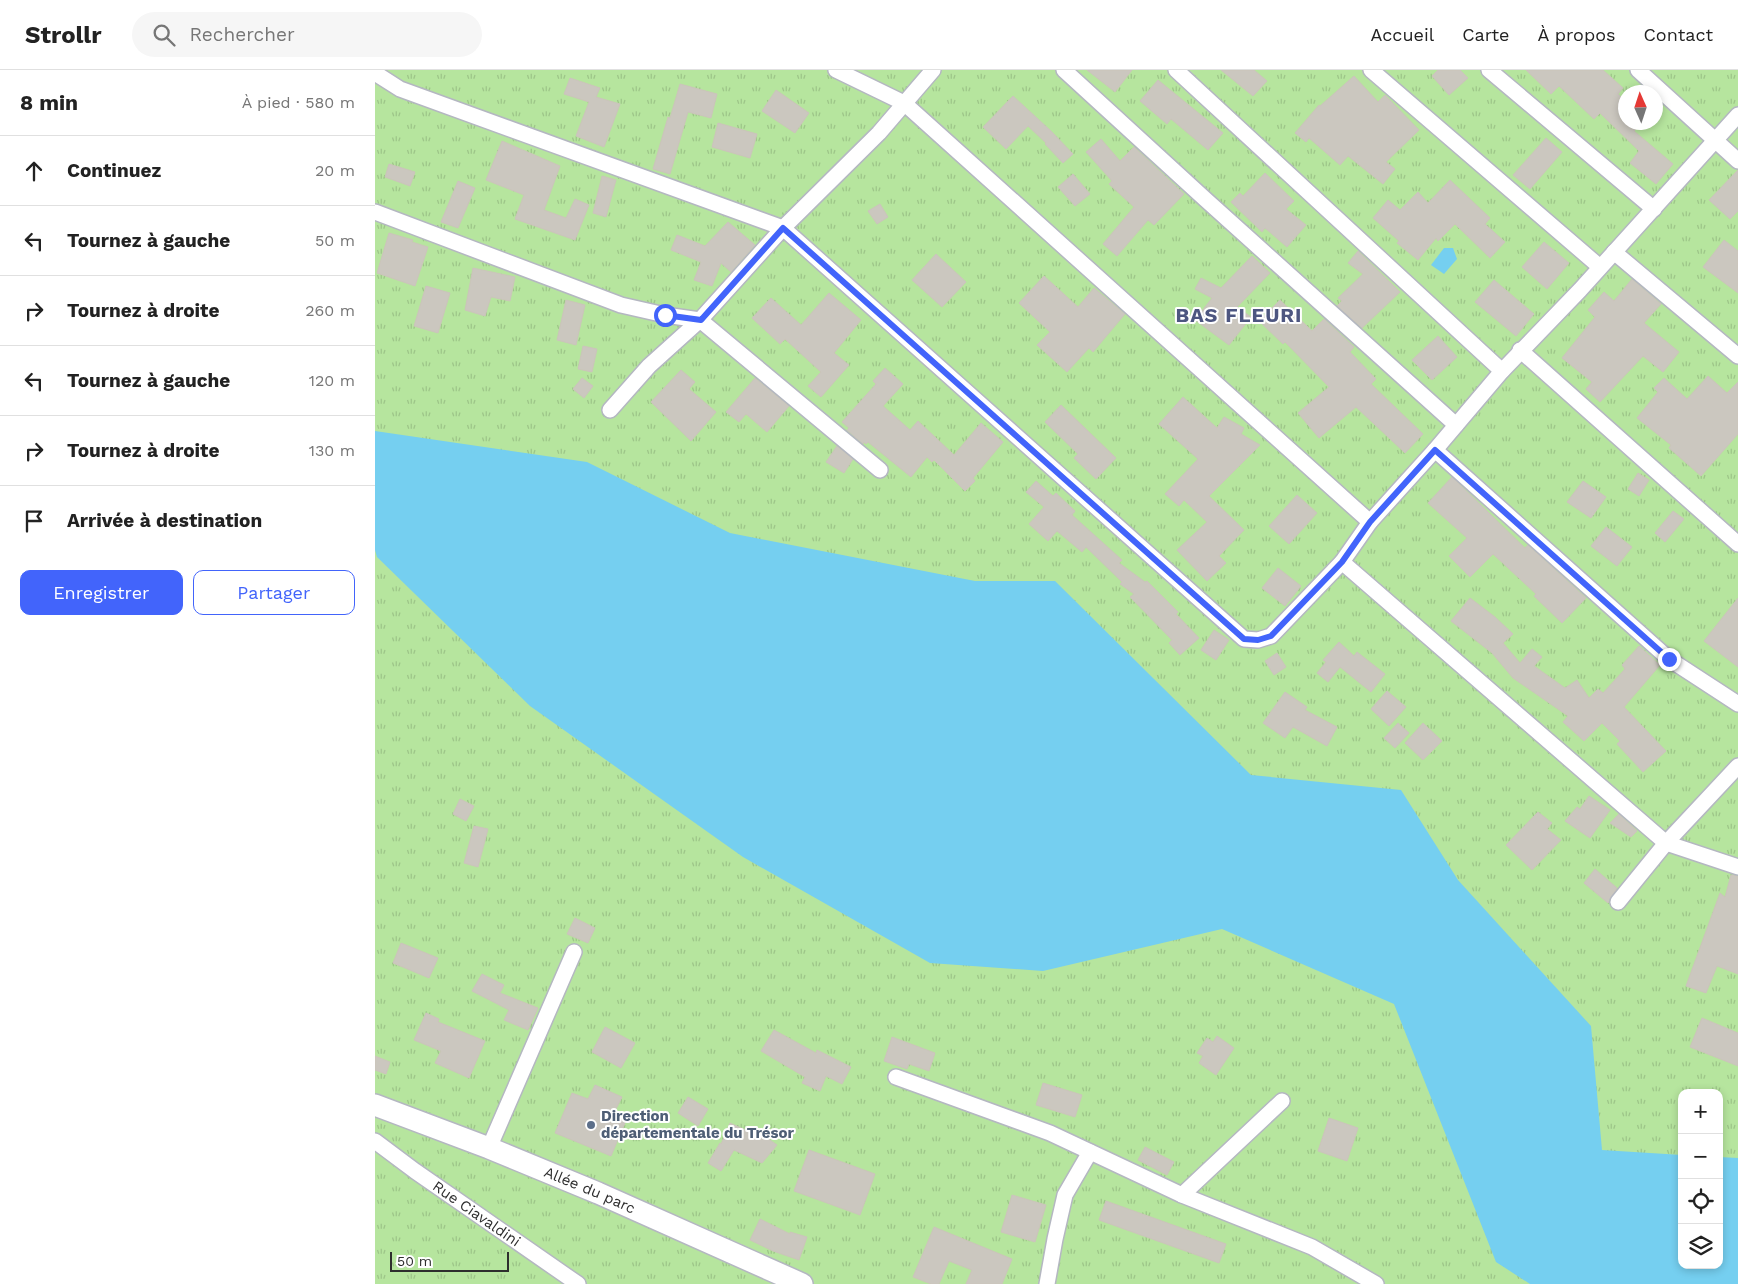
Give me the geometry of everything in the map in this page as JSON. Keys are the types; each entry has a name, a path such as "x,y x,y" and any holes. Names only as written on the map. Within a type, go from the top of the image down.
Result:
{"street":[{"path":"836,70 904,103 1370,522"},
{"path":"610,410 649,366 701,320 783,228 879,133 933,70"},
{"path":"1064,70 1456,425"},
{"path":"1176,70 1502,371"},
{"path":"1489,70 1653,209"},
{"path":"1638,70 1738,161"},
{"path":"1379,72 1600,267"},
{"path":"375,73 401,89 783,228 1244,639 1258,640 1271,636 1342,562 1370,522 1435,450 1520,350 1614,252 1738,115"},
{"path":"375,212 621,305 665,315 701,320 880,470"},
{"path":"1614,252 1738,356"},
{"path":"1520,350 1738,544"},
{"path":"1435,450 1669,659 1738,704"},
{"path":"1342,562 1666,843 1738,867"},
{"path":"1617,902 1666,843 1738,766"},
{"path":"489,1148 575,952"},
{"path":"895,1077 1050,1134 1182,1195 1312,1248 1376,1284"},
{"path":"1182,1195 1282,1101"},
{"name":"Allée du parc","path":"375,1105 489,1148 598,1193 802,1284"},
{"name":"Rue Ciavaldini","path":"375,1141 415,1172 579,1284"},
{"path":"1047,1284 1065,1196 1090,1152"}],"green space":[{"path":"375,70 1738,70 1738,1284 375,1284"}],"water":[{"path":"1444,248 1453,248 1457,259 1444,274 1431,265"},
{"path":"375,431 587,462 730,533 975,581 1055,581 1251,775 1401,790 1458,880 1591,1026 1602,1150 1678,1155 1678,1269 1723,1269 1723,1157 1738,1158 1738,1284 1530,1284 1496,1262 1394,1004 1222,929 1043,971 930,963 743,857 530,706 377,557 375,550"}],"building":[{"path":"1087,70 1132,70 1115,92"},
{"path":"1221,70 1254,70 1267,81 1253,96"},
{"path":"1438,70 1460,70 1468,78 1449,95 1432,76"},
{"path":"1526,70 1603,70 1620,85 1618,85 1618,130 1635,130 1673,164 1656,184 1630,163 1639,151 1600,113 1594,119 1559,86 1551,94"},
{"path":"1354,76 1378,102 1385,95 1419,130 1386,162 1395,169 1383,184 1348,156 1340,165 1309,138 1306,142 1295,133 1319,105"},
{"path":"570,78 600,88 596,97 620,104 604,147 576,136 589,102 564,94"},
{"path":"1158,80 1223,133 1208,150 1171,119 1167,124 1140,101"},
{"path":"680,84 717,94 711,118 688,112 670,174 653,169"},
{"path":"776,90 809,113 795,133 762,111"},
{"path":"1013,96 1073,154 1063,163 1028,126 1006,149 983,127"},
{"path":"718,123 757,134 750,158 712,147"},
{"path":"1546,138 1562,152 1530,189 1513,175"},
{"path":"1101,139 1120,161 1134,147 1184,194 1154,225 1148,220 1117,256 1103,244 1134,207 1109,184 1112,181 1086,152"},
{"path":"502,141 560,166 544,210 566,218 575,199 589,205 575,240 515,219 524,195 486,180"},
{"path":"389,164 415,172 410,186 385,177"},
{"path":"1738,170 1738,211 1730,219 1709,200"},
{"path":"1265,173 1294,201 1286,209 1306,225 1287,247 1265,228 1262,232 1231,202 1240,193 1243,196"},
{"path":"1073,174 1090,194 1075,206 1058,187"},
{"path":"602,176 616,180 606,217 593,213"},
{"path":"1450,180 1490,218 1485,224 1505,242 1490,258 1455,224 1438,241 1436,238 1418,260 1397,243 1399,241 1373,218 1388,200 1400,210 1418,192 1428,203"},
{"path":"458,181 475,188 458,228 441,222"},
{"path":"880,204 888,217 877,224 868,211"},
{"path":"728,222 755,245 731,272 721,263 712,286 694,280 701,262 671,250 677,235 705,246"},
{"path":"389,233 413,240 412,242 428,247 415,286 377,273"},
{"path":"1724,240 1738,251 1738,293 1703,267"},
{"path":"1544,242 1569,263 1547,289 1522,267"},
{"path":"1358,251 1400,292 1362,328 1337,306 1342,301 1338,298 1363,274 1348,263"},
{"path":"936,254 966,282 942,307 912,280"},
{"path":"1252,256 1270,273 1237,307 1251,317 1229,345 1195,320 1212,298 1195,289 1201,278 1221,288"},
{"path":"473,268 515,277 510,301 491,297 485,316 465,310"},
{"path":"1044,276 1078,307 1094,288 1125,314 1093,352 1089,348 1067,372 1037,345 1050,332 1019,303"},
{"path":"1632,279 1661,304 1644,323 1679,352 1663,372 1643,356 1600,402 1586,389 1592,382 1562,358 1595,317 1588,310 1604,292 1614,301"},
{"path":"1494,280 1534,314 1516,336 1475,302"},
{"path":"426,286 450,293 438,333 414,326"},
{"path":"829,293 861,320 834,353 849,365 821,397 808,386 821,372 785,339 780,344 752,318 771,298 801,325"},
{"path":"566,300 585,305 576,345 557,340"},
{"path":"1280,300 1312,331 1324,319 1354,347 1350,352 1376,379 1371,384 1423,434 1405,453 1356,407 1319,438 1298,413 1329,387 1285,342 1283,344 1259,321"},
{"path":"1438,336 1457,357 1432,380 1412,360"},
{"path":"583,346 597,349 592,372 578,369"},
{"path":"885,368 903,384 883,406 910,430 918,421 954,455 981,423 1003,442 973,478 975,481 965,491 934,460 932,462 927,457 911,477 868,442 863,444 847,430 849,428 842,422 876,384 873,381"},
{"path":"681,370 695,382 689,389 716,412 691,441 651,402"},
{"path":"1708,376 1727,393 1738,382 1738,434 1701,476 1669,448 1671,445 1637,418 1658,392 1654,388 1664,378 1687,399"},
{"path":"582,378 593,386 584,398 573,389"},
{"path":"755,378 789,406 767,432 746,414 739,422 726,412"},
{"path":"1183,397 1217,428 1224,417 1244,428 1241,434 1260,445 1209,496 1244,530 1219,556 1226,563 1207,581 1177,550 1207,522 1184,500 1179,506 1165,494 1198,459 1159,424"},
{"path":"1061,405 1116,458 1096,479 1074,458 1078,454 1045,422"},
{"path":"837,446 853,459 844,473 826,462"},
{"path":"1638,473 1649,480 1639,496 1628,489"},
{"path":"1452,477 1525,548 1528,545 1586,598 1562,623 1534,596 1536,594 1493,554 1470,577 1449,556 1467,538 1428,503"},
{"path":"1036,481 1053,496 1056,493 1075,511 1072,515 1122,560 1119,563 1145,582 1147,581 1178,612 1176,614 1199,638 1180,655 1169,643 1172,640 1130,597 1134,594 1120,584 1122,582 1086,547 1082,552 1057,531 1048,541 1029,524 1044,507 1026,492"},
{"path":"1583,481 1606,497 1591,518 1567,502"},
{"path":"1297,495 1317,513 1289,544 1269,526"},
{"path":"1673,511 1684,519 1665,542 1655,533"},
{"path":"1606,527 1632,547 1617,566 1591,546"},
{"path":"1278,568 1301,586 1285,606 1262,588"},
{"path":"1470,598 1513,634 1503,643 1520,663 1532,649 1542,657 1534,666 1565,688 1577,680 1589,698 1598,689 1603,693 1625,669 1622,665 1639,646 1660,665 1624,707 1666,751 1643,772 1617,744 1620,741 1602,723 1584,741 1563,722 1568,716 1513,678 1492,653 1451,621"},
{"path":"1738,598 1738,667 1704,641"},
{"path":"1214,630 1229,640 1216,660 1201,650"},
{"path":"1339,642 1354,656 1357,652 1385,674 1371,692 1340,667 1328,682 1317,673 1326,662 1323,660"},
{"path":"1277,653 1286,667 1274,675 1265,661"},
{"path":"1387,691 1406,707 1389,726 1371,709"},
{"path":"1285,692 1307,707 1305,710 1337,727 1327,746 1293,727 1285,738 1263,723"},
{"path":"1398,723 1409,733 1395,748 1384,738"},
{"path":"1423,723 1442,741 1423,760 1405,743"},
{"path":"1589,796 1610,810 1590,838 1565,821 1577,807 1580,809"},
{"path":"460,799 474,806 466,821 453,814"},
{"path":"1538,812 1552,823 1547,829 1561,840 1532,870 1506,845"},
{"path":"1619,814 1637,831 1631,837 1610,823"},
{"path":"474,826 488,829 478,867 464,863"},
{"path":"1595,869 1617,888 1608,903 1584,883"},
{"path":"1731,875 1738,876 1738,974 1717,966 1706,993 1686,986 1720,893 1725,897"},
{"path":"575,918 595,928 588,943 567,934"},
{"path":"401,943 438,958 429,978 393,963"},
{"path":"482,974 504,985 500,993 538,1008 528,1030 504,1020 509,1010 472,991"},
{"path":"426,1013 439,1019 438,1022 485,1041 469,1078 435,1063 441,1051 414,1040"},
{"path":"1702,1018 1738,1033 1738,1066 1690,1047"},
{"path":"605,1027 635,1043 621,1068 592,1052"},
{"path":"774,1030 816,1053 817,1050 851,1067 842,1084 826,1076 820,1091 802,1083 805,1077 761,1051"},
{"path":"1217,1036 1234,1048 1216,1075 1199,1063 1203,1056 1197,1053 1207,1038 1213,1042"},
{"path":"892,1037 935,1053 929,1071 909,1064 907,1069 884,1061"},
{"path":"375,1056 390,1062 386,1074 375,1070"},
{"path":"1043,1083 1082,1095 1075,1117 1036,1105"},
{"name":"Direction départementale du Trésor","path":"595,1085 622,1097 615,1111 628,1116 611,1156 555,1133 572,1093 588,1099"},
{"path":"688,1097 708,1109 698,1126 678,1113"},
{"path":"1329,1118 1358,1128 1347,1161 1318,1151"},
{"path":"730,1123 761,1137 763,1135 777,1145 762,1163 734,1150 721,1171 708,1163 721,1144"},
{"path":"1145,1147 1174,1162 1167,1175 1138,1160"},
{"path":"809,1150 875,1174 860,1215 794,1191"},
{"path":"1012,1195 1046,1205 1035,1242 1001,1232"},
{"path":"1106,1201 1226,1244 1219,1263 1099,1220"},
{"path":"760,1219 790,1234 790,1232 807,1237 799,1260 750,1240"},
{"path":"934,1227 1012,1259 1002,1284 966,1284 972,1270 949,1261 939,1284 931,1284 913,1277"}],"place":[{"name":"Direction départementale du Trésor","path":"591,1125"}],"district":[{"name":"BAS FLEURI","path":"1239,315"}],"route":[{"path":"665,315 701,320 783,228 1244,639 1258,640 1271,636 1342,562 1370,522 1435,450 1669,659"}]}
